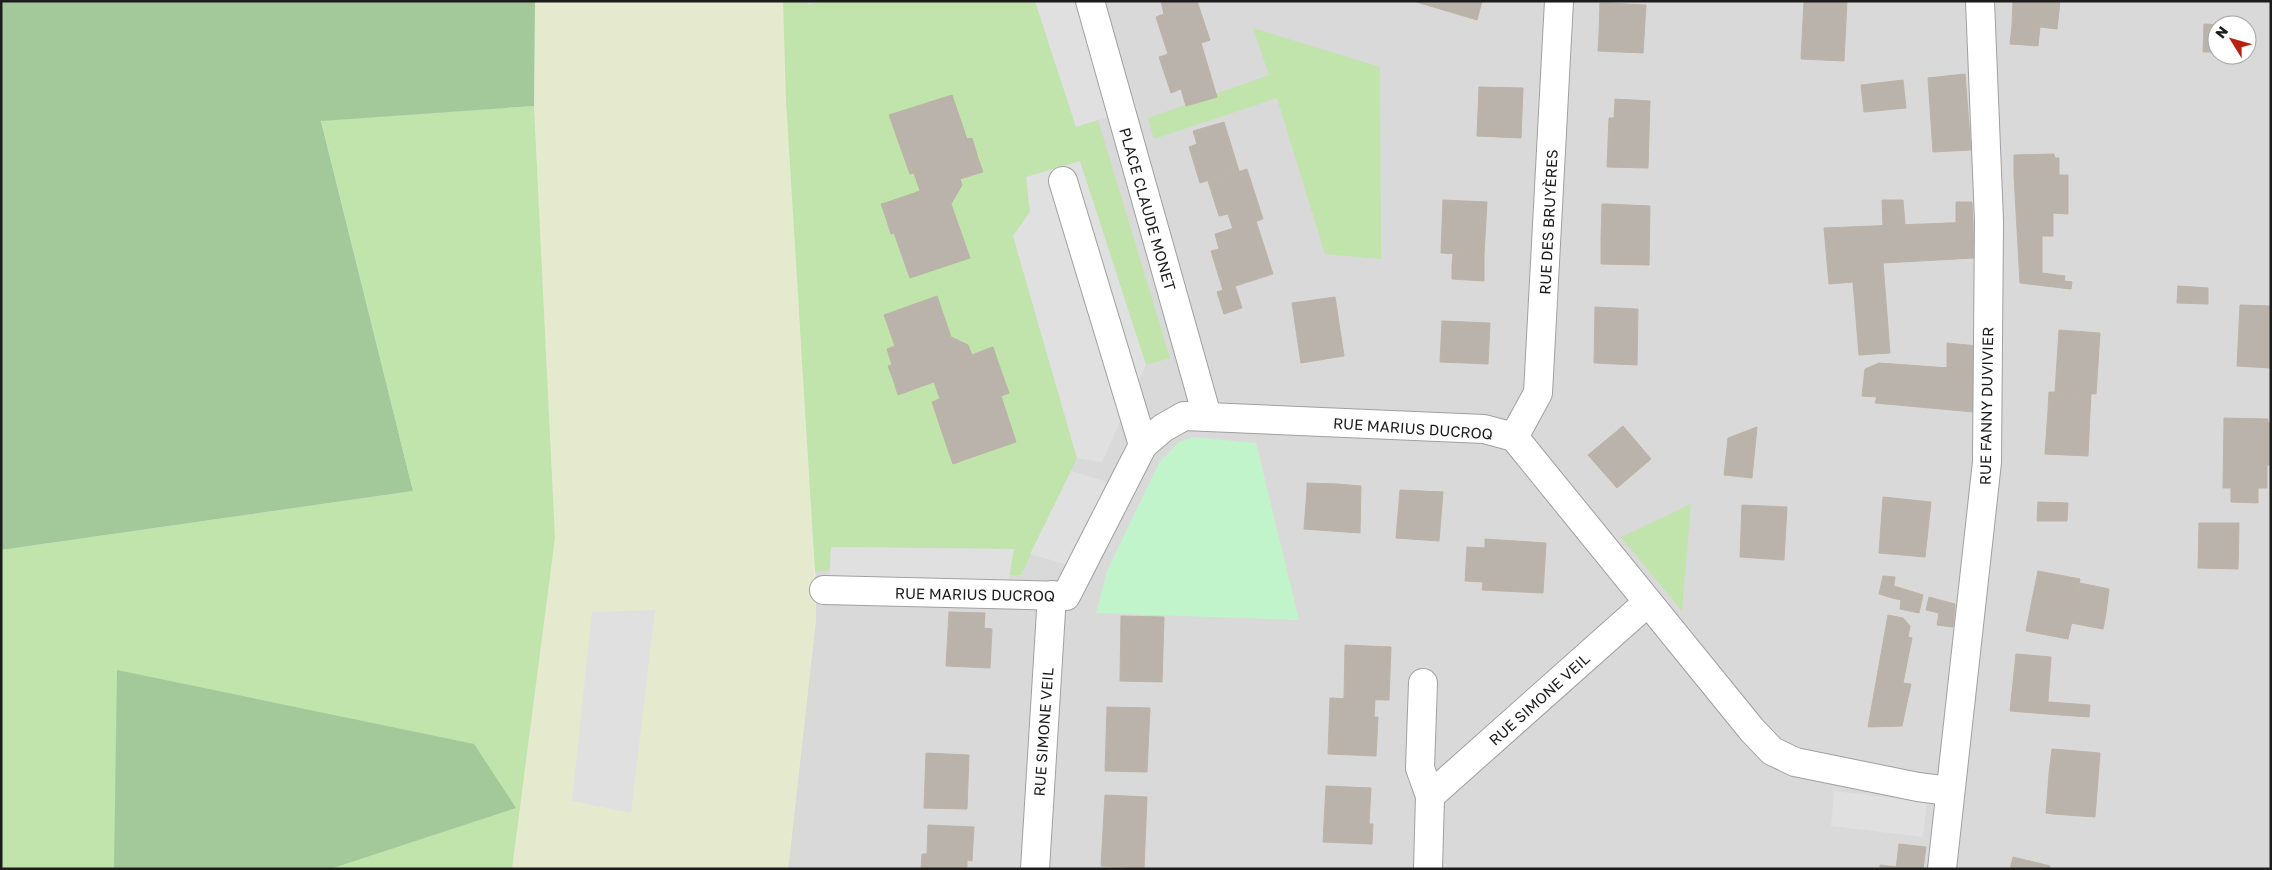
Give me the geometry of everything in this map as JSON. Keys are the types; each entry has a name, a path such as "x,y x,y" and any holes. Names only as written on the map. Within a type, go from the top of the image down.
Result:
{"street":[{"name":"PLACE CLAUDE MONET","path":"1090,1 1207,416"},
{"name":"RUE DES BRUYÈRES","path":"1514,437 1538,393 1559,1"},
{"name":"RUE FANNY DUVIVIER","path":"1942,869 1987,462 1989,221 1980,1"},
{"path":"1062,181 1143,445"},
{"name":"RUE MARIUS DUCROQ","path":"824,590 1066,596 1143,445 1163,428 1184,416 1484,429 1514,437 1752,730 1778,754 1795,762 1918,787 1950,791"},
{"name":"RUE SIMONE VEIL","path":"1035,869 1052,596"},
{"name":"RUE SIMONE VEIL","path":"1430,796 1648,602"},
{"path":"1423,683 1420,768 1430,796 1428,869"}],"shaded area":[{"path":"808,1 2271,1 2271,869 788,869 816,618"},
{"path":"1035,1 1099,1 1128,110 1076,127"},
{"path":"1080,161 1146,365 1102,462 1077,458 1013,236 1030,212 1026,177"},
{"path":"1071,471 1107,482 1068,565 1030,554"},
{"path":"831,547 1014,549 1004,607 828,598"},
{"path":"655,610 631,813 572,801 592,612"},
{"path":"1834,791 1927,802 1923,837 1831,826"}],"green space":[{"path":"1,1 535,1 534,106 321,121 413,491 1,550"},
{"path":"535,1 791,1 816,618 788,869 512,869 555,538 534,106"},
{"path":"783,1 808,1 808,5 823,1 1035,1 1076,127 1098,120 1170,358 1146,365 1080,162 1030,212 1013,236 1077,458 1021,575 1009,575 1013,549 831,547 830,570 815,572 786,100"},
{"path":"1253,28 1380,67 1381,259 1325,254 1277,98 1154,139 1148,118 1269,75"},
{"path":"534,106 555,538 512,869 1,869 1,550 413,491 321,120"},
{"path":"1193,437 1256,443 1299,620 1096,613 1107,571 1159,463 1179,442"},
{"path":"1691,504 1682,611 1621,537"},
{"path":"117,670 474,744 516,808 330,869 114,869"}],"building":[{"path":"1161,1 1197,1 1210,40 1168,54 1156,17 1164,14"},
{"path":"1413,1 1461,1 1457,14"},
{"path":"1461,1 1482,1 1477,20 1457,14"},
{"path":"1804,1 1847,1 1844,61 1801,59"},
{"path":"2013,1 2043,1 2040,27 2012,26"},
{"path":"2043,1 2060,1 2057,29 2040,27"},
{"path":"1600,3 1607,3 1605,34 1599,34"},
{"path":"1607,3 1646,5 1643,53 1598,51 1599,34 1605,34"},
{"path":"2204,24 2207,24 2207,52 2203,52"},
{"path":"2012,26 2040,27 2038,46 2010,44"},
{"path":"1201,43 1217,97 1186,106 1181,89 1171,93 1159,57"},
{"path":"1965,74 1971,150 1933,152 1928,78"},
{"path":"1903,80 1906,108 1864,112 1861,85"},
{"path":"1479,87 1523,88 1521,138 1477,136"},
{"path":"952,95 967,139 972,138 978,158 971,159 976,174 960,179 962,185 951,204 970,258 910,278 894,233 891,234 885,215 892,212 888,202 920,191 914,173 910,174 889,115"},
{"path":"1615,99 1650,101 1648,168 1607,167 1609,118 1614,118"},
{"path":"1224,122 1239,171 1200,183 1189,147 1197,144 1193,131"},
{"path":"2054,154 2055,158 2059,158 2059,175 2014,175 2014,155"},
{"path":"978,158 983,172 976,174 971,159"},
{"path":"1247,169 1263,219 1233,229 1228,214 1219,216 1208,181"},
{"path":"2014,175 2068,175 2068,214 2053,213 2053,236 2042,236 2042,273 2065,276 2064,281 2072,282 2071,289 2020,283"},
{"path":"1443,200 1487,202 1484,255 1441,253"},
{"path":"1882,200 1903,200 1905,225 1883,227"},
{"path":"888,202 892,212 885,215 881,204"},
{"path":"1956,202 1972,202 1973,222 1956,223"},
{"path":"1602,204 1607,204 1605,240 1601,240"},
{"path":"1607,204 1650,206 1649,265 1601,264 1601,240 1605,240"},
{"path":"1256,221 1273,274 1223,290 1211,251 1219,249 1215,234"},
{"path":"1973,222 1974,258 1883,263 1890,353 1859,355 1853,282 1829,284 1824,228"},
{"path":"1453,254 1484,255 1484,267 1452,266"},
{"path":"1452,266 1484,267 1484,281 1452,279"},
{"path":"1235,286 1242,308 1224,314 1217,292"},
{"path":"2178,286 2208,288 2208,304 2177,303"},
{"path":"937,296 951,337 968,345 972,355 987,349 993,364 998,362 1009,393 1001,396 1016,442 961,461 956,445 947,447 932,402 940,399 934,382 906,392 902,380 894,382 888,366 892,365 887,349 895,346 884,315"},
{"path":"1335,297 1344,356 1301,363 1292,303"},
{"path":"2240,305 2271,306 2271,368 2237,366"},
{"path":"1595,307 1638,309 1637,365 1594,363"},
{"path":"1442,321 1490,323 1488,364 1440,362"},
{"path":"2059,330 2100,333 2096,394 2055,392"},
{"path":"1947,343 1978,346 1978,370 1947,368"},
{"path":"993,347 998,362 993,364 987,349"},
{"path":"1879,363 1978,370 1974,412 1875,403 1877,397 1862,396 1865,369"},
{"path":"902,380 906,392 898,395 894,382"},
{"path":"2049,392 2091,394 2090,412 2048,410"},
{"path":"2048,410 2090,412 2088,456 2045,454"},
{"path":"2224,418 2268,419 2268,423 2271,423 2271,465 2267,465 2267,488 2258,488 2258,503 2231,502 2231,488 2223,488"},
{"path":"1623,426 1651,459 1617,488 1588,455"},
{"path":"1757,427 1752,478 1724,475 1728,438"},
{"path":"956,445 961,461 953,464 947,447"},
{"path":"1307,483 1337,484 1337,492 1307,490"},
{"path":"1337,484 1361,486 1360,533 1304,529 1307,490 1337,492"},
{"path":"1400,490 1443,492 1439,541 1396,538"},
{"path":"1883,497 1931,502 1925,557 1879,553"},
{"path":"2038,502 2068,503 2067,521 2037,521"},
{"path":"1742,505 1787,507 1784,560 1740,557"},
{"path":"2199,523 2239,523 2238,569 2198,568"},
{"path":"1485,539 1546,543 1543,593 1482,590 1483,582 1465,581 1467,547 1485,548"},
{"path":"2038,571 2080,579 2075,607 2032,600"},
{"path":"1883,576 1895,577 1892,598 1879,594"},
{"path":"2080,583 2109,589 2106,613 2075,607"},
{"path":"1894,586 1923,595 1919,613 1900,609 1901,600 1892,598"},
{"path":"1929,597 1955,604 1953,627 1937,625 1939,613 1926,610"},
{"path":"2032,600 2075,607 2068,639 2026,631"},
{"path":"2075,607 2106,613 2103,629 2071,623"},
{"path":"949,612 985,613 984,628 992,629 990,668 946,666"},
{"path":"1888,615 1903,618 1910,626 1908,637 1912,638 1903,683 1911,684 1902,726 1868,727"},
{"path":"1121,616 1164,617 1162,682 1120,681"},
{"path":"1345,645 1391,647 1389,700 1344,699"},
{"path":"2016,654 2051,657 2047,714 2010,711"},
{"path":"1330,698 1375,700 1374,717 1378,717 1376,756 1328,754"},
{"path":"2048,702 2090,705 2089,717 2047,714"},
{"path":"1107,707 1150,708 1147,772 1105,771"},
{"path":"2052,749 2100,753 2095,817 2053,814 2056,774 2049,774"},
{"path":"926,753 969,755 967,809 924,808"},
{"path":"2049,774 2056,774 2053,814 2046,813"},
{"path":"1326,786 1371,788 1369,824 1373,824 1372,844 1323,842"},
{"path":"1105,795 1147,797 1144,868 1101,866"},
{"path":"928,825 974,827 972,861 967,860 967,869 921,869 922,854 927,854"},
{"path":"1899,844 1926,847 1923,869 1896,869"},
{"path":"2013,857 2050,866 2050,869 2010,869"},
{"path":"1880,865 1896,867 1896,869 1880,869"}]}
